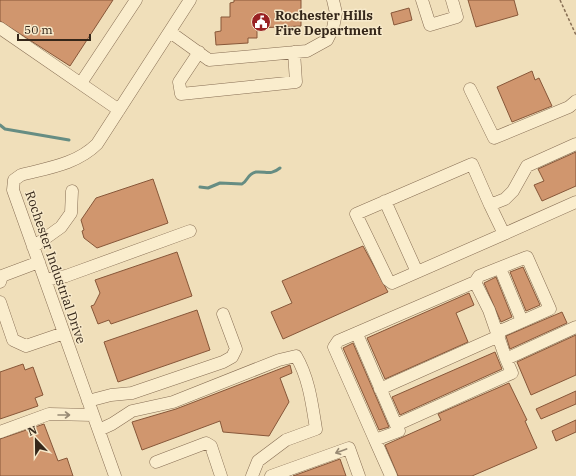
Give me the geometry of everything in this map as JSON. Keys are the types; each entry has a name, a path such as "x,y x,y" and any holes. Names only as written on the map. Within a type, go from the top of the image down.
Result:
{"street":[{"path":"81,83 136,0"},
{"name":"Rochester Industrial Drive","path":"115,476 13,190 14,180 22,175 78,159 88,154 97,144 190,0"},
{"path":"170,32 209,60 307,51 327,40 334,28 336,14 333,0"},
{"path":"422,0 430,25 457,17 452,0"},
{"path":"0,28 119,110"},
{"path":"199,52 179,82 181,94 296,82 294,52"},
{"path":"470,89 494,138 569,108 576,101"},
{"path":"490,205 505,199 512,192 527,166 576,144"},
{"path":"504,234 472,164 356,214 388,280 392,283 504,234 576,202"},
{"path":"33,247 61,227 71,213 72,191"},
{"path":"385,201 417,272"},
{"path":"45,280 66,276 190,231"},
{"path":"380,389 550,309 527,257 479,276 475,282 338,341 334,347 391,476"},
{"path":"0,282 2,276 39,262"},
{"path":"500,268 522,321"},
{"path":"396,425 512,373 498,334 475,282"},
{"path":"0,302 13,340 26,346 64,333"},
{"path":"88,401 111,395 132,393 223,362 232,356 236,349 223,314"},
{"path":"506,359 576,328"},
{"path":"356,334 399,431 375,440"},
{"path":"98,430 112,424 132,411 173,402 279,360 296,356 302,368 312,402 316,428 286,440 258,461 252,476"},
{"path":"0,432 49,414 93,415"},
{"path":"156,462 206,443 211,446 221,476"},
{"path":"271,476 349,448 359,476"}],"path":[{"path":"560,0 576,35"}],"building":[{"path":"0,0 113,0 70,66 0,21"},
{"name":"Rochester Hills Fire Department","path":"234,0 301,0 301,26 257,28 257,38 248,38 248,43 216,45 215,32 221,31 221,17 230,17 230,3 234,2"},
{"path":"468,0 514,0 518,15 476,27"},
{"path":"409,8 412,20 394,25 391,13"},
{"path":"532,71 535,80 539,78 552,106 512,122 497,87"},
{"path":"576,152 576,186 542,201 534,185 544,181 538,169"},
{"path":"153,179 168,223 97,248 84,238 82,231 84,230 81,220 96,198"},
{"path":"363,246 388,292 283,339 271,312 292,303 282,281"},
{"path":"177,252 192,296 111,324 109,320 98,324 91,306 94,305 100,293 95,280"},
{"path":"523,267 540,305 526,311 510,272"},
{"path":"496,277 512,317 501,322 484,283"},
{"path":"469,293 474,305 456,313 468,342 385,379 367,338"},
{"path":"197,310 210,350 118,382 104,342"},
{"path":"562,312 567,323 510,349 506,336"},
{"path":"576,335 576,375 531,395 517,362"},
{"path":"353,343 389,427 379,430 343,348"},
{"path":"495,352 502,369 400,415 392,397"},
{"path":"23,364 25,370 33,367 43,395 35,398 38,406 0,419 0,372"},
{"path":"290,365 292,373 280,378 289,402 269,436 223,432 220,421 142,450 132,422 176,409"},
{"path":"509,383 527,420 525,421 537,448 472,476 398,476 385,445 441,420 438,414"},
{"path":"576,391 576,404 541,419 536,409"},
{"path":"576,420 576,432 556,441 552,431"},
{"path":"44,424 58,461 67,458 73,476 0,476 0,439"},
{"path":"340,459 346,476 293,476"}],"waterway":[{"path":"0,125 5,129 69,140"},
{"path":"200,187 208,188 220,183 242,184 253,173 271,173 280,168"}],"place":[{"name":"Rochester Hills Fire Department","path":"261,22"}]}
